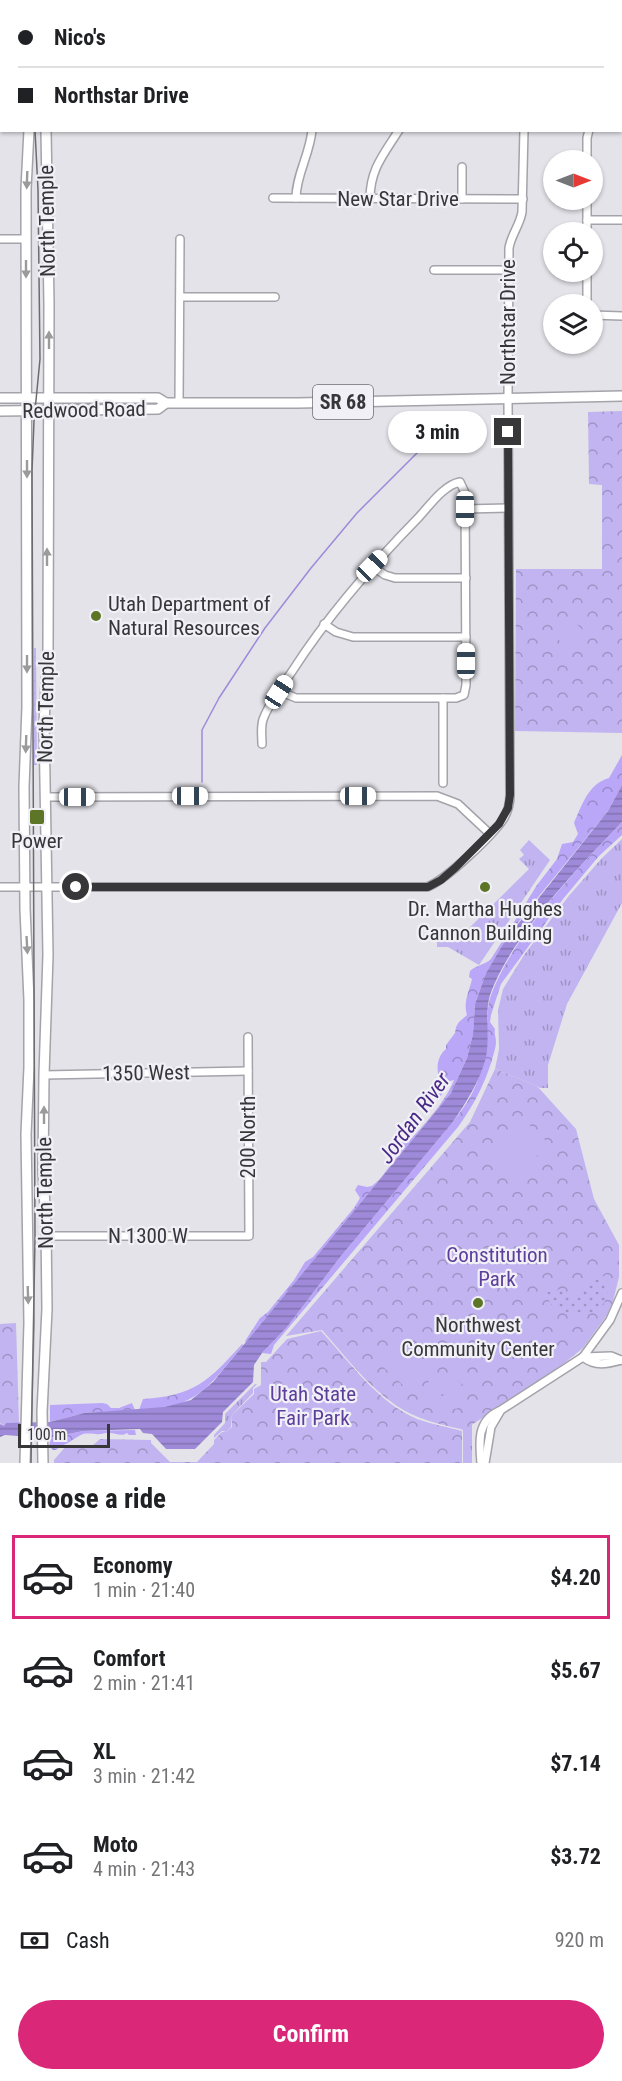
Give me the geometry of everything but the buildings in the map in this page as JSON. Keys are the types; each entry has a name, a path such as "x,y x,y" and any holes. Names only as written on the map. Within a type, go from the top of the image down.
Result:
{"main road":[{"name":"North Temple","path":"25,1463 29,1323 26,1134 29,1000 24,787 27,671 28,132"},
{"name":"North Temple","path":"43,1463 42,1412 47,1309 44,1075 48,977 45,797 49,304 46,132"},
{"name":"Redwood Road","path":"0,398 158,398 166,403 298,404 622,396"},
{"name":"Redwood Road","path":"0,411 158,409 166,403"}],"street":[{"path":"296,198 296,185 312,132"},
{"path":"370,199 371,179 374,171 398,132"},
{"name":"Northstar Drive","path":"0,887 428,887 447,876 506,814 510,795 508,270 509,244 521,218 524,132"},
{"path":"587,150 588,132"},
{"path":"462,167 462,199"},
{"name":"New Star Drive","path":"273,198 523,199"},
{"path":"587,210 587,220 622,220"},
{"path":"0,239 26,239"},
{"path":"179,403 180,239"},
{"path":"434,270 508,270"},
{"path":"180,297 275,297"},
{"path":"603,315 622,316"},
{"path":"262,744 263,719 279,692 324,624 372,566 449,486 460,482 465,489 466,685 464,695 443,698 296,698 279,692"},
{"path":"465,509 508,508"},
{"path":"372,566 385,575 395,578 466,578"},
{"path":"324,624 336,632 353,637 466,637"},
{"path":"443,698 443,783"},
{"path":"45,797 437,796 458,804 489,834"},
{"name":"200 North","path":"248,1037 249,1236"},
{"name":"1350 West","path":"44,1075 248,1071"},
{"name":"N 1300 W","path":"47,1236 249,1236"},
{"path":"483,1463 491,1418 583,1357 610,1320 622,1293"},
{"path":"583,1357 591,1363 611,1363 622,1360"}],"green space":[{"path":"622,411 622,733 515,731 516,569 602,569 602,485 589,484 588,412"},
{"path":"569,617 583,630 566,647 552,633"},
{"path":"34,648 36,648 37,765 34,765"},
{"path":"622,755 622,785 608,811 526,912 506,939 486,973 475,1004 473,1034 467,1058 451,1093 246,1342 260,1318 268,1312 294,1280 305,1262 313,1257 354,1208 360,1198 355,1190 358,1185 372,1186 379,1180 400,1153 401,1143 412,1138 446,1095 454,1080 450,1081 440,1097 437,1095 439,1091 437,1086 441,1081 438,1064 456,1027 467,1015 466,1001 472,979 469,977 470,971 491,959 537,885 557,859 562,844 573,842 578,834 574,823 583,802 596,785 609,778"},
{"path":"622,822 622,835 599,856 563,899 501,984 490,1022 495,1029 496,1047 482,1087 458,1127 274,1345 271,1354 262,1353 287,1327 341,1256 464,1107 479,1076 489,1003 501,972 548,903"},
{"path":"622,839 622,903 567,1004 548,1065 548,1088 540,1088 495,1069 499,1049 498,1010 503,989 524,955 568,897"},
{"path":"529,840 550,860 479,965 448,947 437,947 437,938 456,941 529,869 519,859 524,855 520,850"},
{"name":"Constitution Park","path":"495,1069 537,1086 576,1129 594,1199 619,1245 619,1277 607,1315 583,1348 562,1365 464,1430 423,1419 390,1401 377,1391 322,1330 286,1336 470,1122"},
{"path":"520,1116 547,1142 519,1180 490,1153"},
{"path":"607,1274 606,1299 602,1305 590,1313 568,1313 552,1305 547,1298 546,1289 553,1295 559,1289 573,1302 593,1281"},
{"path":"16,1323 19,1423 6,1423 4,1426 0,1423 0,1324"},
{"name":"Utah State Fair Park","path":"321,1331 377,1392 403,1412 417,1419 462,1431 462,1463 54,1463 66,1446 93,1445 100,1439 151,1440 151,1443 170,1462 197,1462 222,1432 232,1427 232,1415 254,1394 254,1389 261,1385 261,1362 266,1362 287,1339"},
{"path":"242,1344 211,1383 188,1400 158,1409 139,1410 143,1399 188,1390 210,1377"},
{"path":"399,1346 424,1369 406,1388 381,1365"},
{"path":"430,1375 445,1378 439,1405 424,1402"},
{"path":"447,1378 462,1382 457,1409 441,1406"},
{"path":"257,1384 253,1388 253,1393 232,1415 231,1427 214,1438 225,1423 225,1414"},
{"path":"472,1392 472,1463 463,1463 463,1431 457,1411"},
{"path":"102,1403 111,1408 119,1408 132,1403 135,1410 84,1413 50,1422 50,1405"},
{"path":"135,1430 136,1435 127,1433 121,1435 85,1434 56,1450 49,1446 51,1438 83,1431"}],"shaded area":[{"path":"622,785 622,822 529,926 500,973 490,995 483,1069 463,1107 341,1256 287,1327 262,1353 254,1365 253,1382 223,1412 222,1422 195,1449 166,1449 152,1434 143,1433 140,1429 83,1431 50,1438 5,1435 0,1437 0,1424 4,1426 6,1423 50,1422 84,1413 165,1407 191,1400 213,1382 451,1093 467,1058 473,1034 475,1004 486,973 506,939 608,811"}],"waterway":[{"path":"202,782 202,730 219,698 265,628 357,513 451,419"}],"tram line":[{"path":"31,1463 35,1237 32,471 40,359 35,132"}],"place":[{"name":"Utah Department of Natural Resources","path":"96,616"},
{"name":"Power","path":"37,817"},
{"name":"Dr. Martha Hughes Cannon Building","path":"485,887"},
{"name":"Northwest Community Center","path":"478,1303"}],"route":[{"path":"76,887 428,887 455,868 499,824 508,808 510,795 508,432"}],"water label":[{"name":"Jordan River","path":"414,1118"}]}
